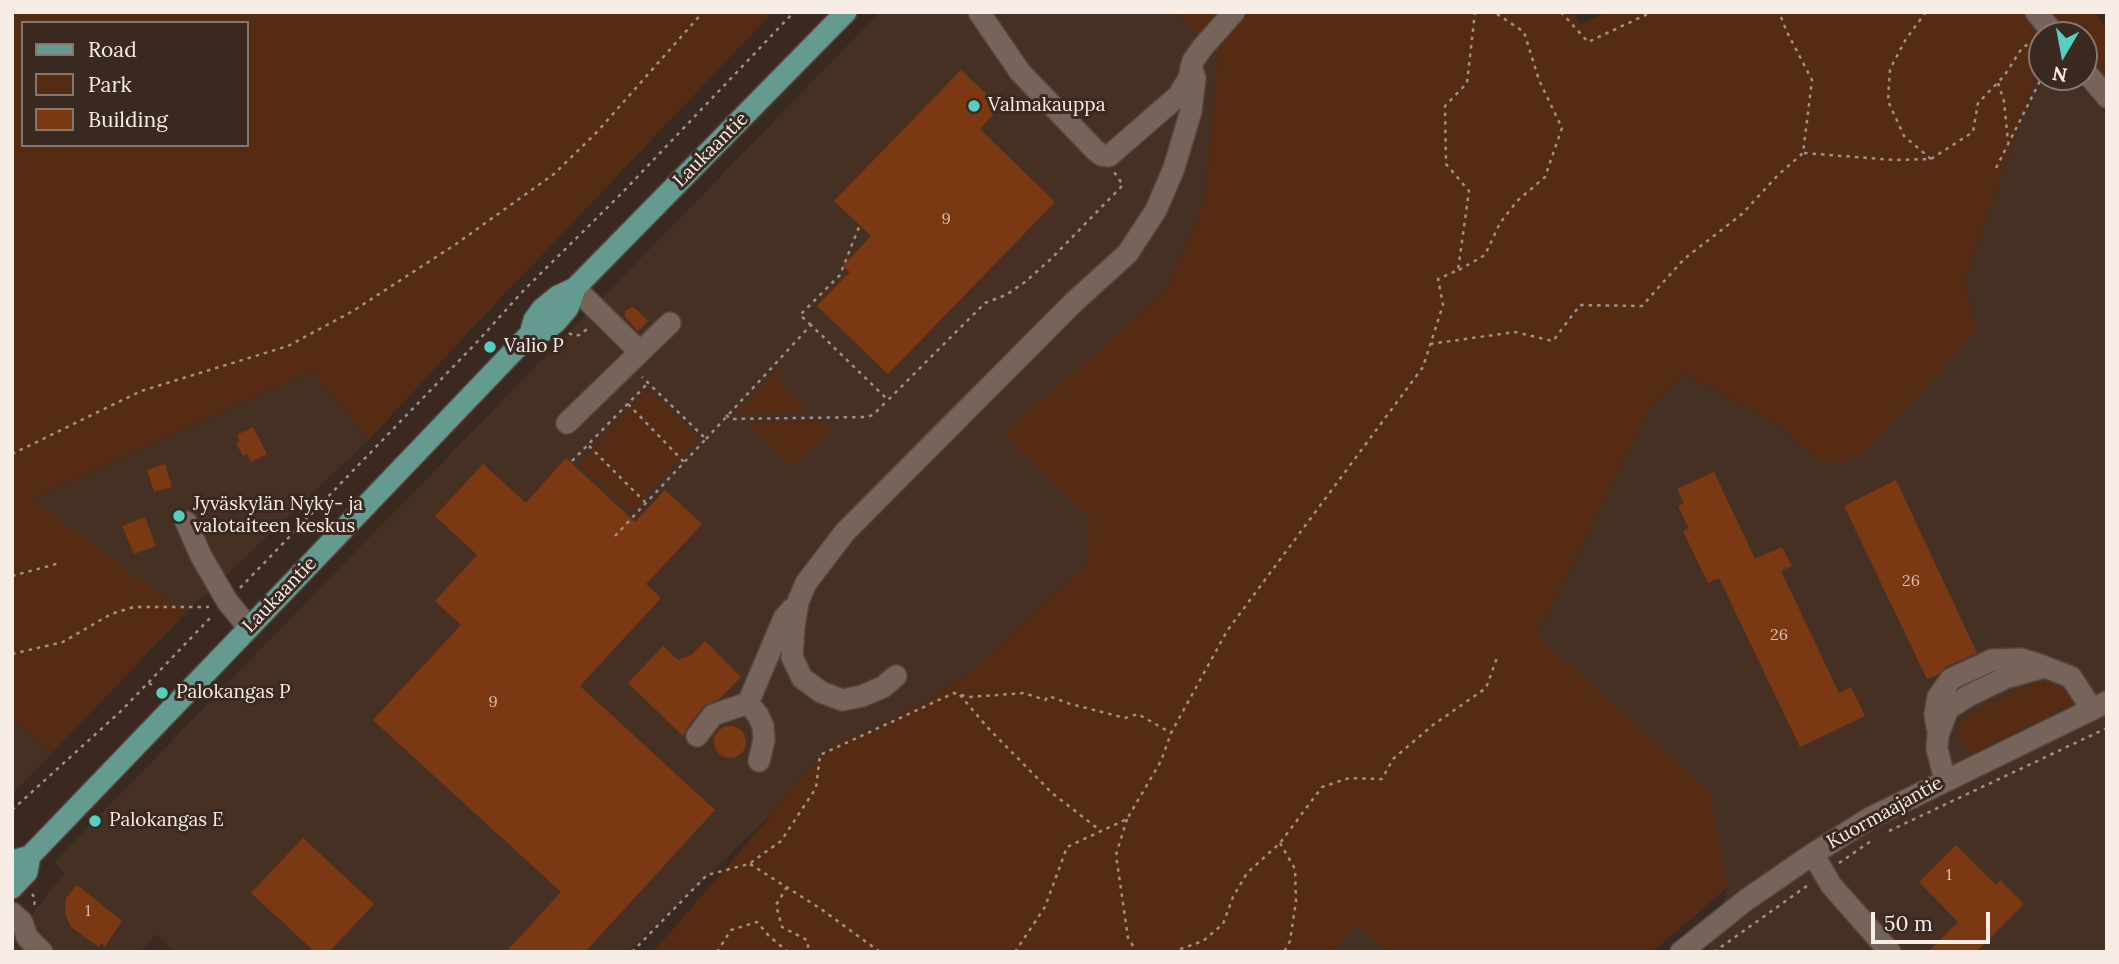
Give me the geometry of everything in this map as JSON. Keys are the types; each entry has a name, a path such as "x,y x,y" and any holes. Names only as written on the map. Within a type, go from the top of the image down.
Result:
{"main road":[{"name":"Laukaantie","path":"12,888 27,872 21,859 249,628 530,334 534,320 542,309 558,296 575,288 846,12"}],"street":[{"path":"979,12 1020,72 1099,153 1109,156 1178,96 1189,78 1193,61 1234,12"},
{"path":"896,676 883,687 862,696 842,700 821,692 802,678 792,657 798,602 806,583 845,532 1074,302 1128,253 1156,211 1174,168 1191,111 1195,78 1191,68"},
{"path":"575,288 635,357"},
{"path":"567,423 670,323"},
{"path":"186,522 225,604 249,628"},
{"path":"697,736 713,715 748,703 784,618 798,602"},
{"path":"1945,780 1937,749 1938,735 1948,709 2005,678 2045,667 2071,677 2099,706"},
{"path":"748,703 763,726 764,740 759,761"},
{"name":"Kuormaajantie","path":"1681,952 1746,900 1870,818 2099,706"},
{"path":"1813,854 1824,874 1890,952"},
{"path":"12,913 22,922 27,941"}],"path":[{"path":"12,454 141,391 288,346 353,311 456,244 554,174 597,132 703,12"},
{"path":"12,810 149,683 794,12"},
{"path":"1458,270 1469,191 1446,164 1445,106 1467,83 1475,12"},
{"path":"1138,952 1128,938 1116,855 1127,819 1161,761 1171,733 1227,631 1423,367 1443,305 1438,279 1485,254 1500,223 1517,201 1545,177 1562,128 1539,80 1524,32 1493,12"},
{"path":"1561,12 1588,42 1651,12"},
{"path":"1430,344 1514,332 1553,341 1580,305 1642,306 1684,259 1742,214 1802,153 1812,80 1779,12"},
{"path":"1926,12 1906,39 1890,69 1888,101 1904,136 1931,159"},
{"path":"1802,153 1894,160 1931,159 1973,132 1978,103 2028,44"},
{"path":"1998,82 2004,101 2008,142"},
{"path":"1996,168 2034,91"},
{"path":"726,415 731,419 873,415 985,303 1006,295 1025,282 1123,185 1099,153"},
{"path":"859,227 839,275 800,315 888,400"},
{"path":"615,536 811,325"},
{"path":"591,326 597,330"},
{"path":"635,357 648,383 706,439"},
{"path":"572,461 648,383"},
{"path":"627,404 684,462"},
{"path":"587,445 646,503"},
{"path":"12,576 60,563"},
{"path":"12,654 63,642 110,614 134,607 225,604"},
{"path":"1172,952 1203,941 1223,924 1233,897 1247,873 1280,844 1322,787 1349,778 1382,779 1393,759 1433,725 1486,688 1498,655"},
{"path":"149,683 162,693"},
{"path":"632,952 708,875 749,863 782,841 816,788 820,755 954,693 969,697 1024,693 1045,700 1049,696 1125,718 1138,714 1171,733"},
{"path":"960,694 988,728 1052,793 1101,831"},
{"path":"1890,831 2107,728"},
{"path":"1015,952 1045,907 1067,847 1127,819"},
{"path":"1714,952 1878,836"},
{"path":"1280,844 1295,869 1296,901 1290,942 1284,952"},
{"path":"749,863 880,952"},
{"path":"787,887 776,905 782,927 807,940 809,952"},
{"path":"717,952 732,930 757,922 788,952"}],"shaded area":[{"path":"880,12 1176,12 1218,55 1205,200 1167,290 1004,435 1091,520 1086,566 967,676 876,729 837,742 795,784 776,810 628,952 175,952 156,934 140,952 12,952 12,938 65,873 54,862"},
{"path":"2031,91 2085,91 2107,114 2107,952 1707,952 1728,887 1537,636 1650,407 1684,374 1773,421 1818,460 1978,330 1964,284"},
{"path":"312,371 369,440 186,613 31,500"},
{"path":"12,719 53,752 12,795"},
{"path":"1355,925 1392,952 1333,952"}],"green space":[{"path":"12,12 773,12 369,440 312,371 32,499 186,613 53,752 12,719"},
{"path":"1176,12 1572,12 1581,24 1607,12 2096,12 2107,31 2107,101 2097,91 2098,21 2028,21 2028,91 2031,91 1964,284 1978,330 1863,454 1842,463 1818,460 1773,421 1684,374 1650,407 1537,636 1710,792 1728,887 1652,952 1392,952 1355,926 1333,952 653,952 776,810 795,784 837,742 876,729 967,676 1086,566 1090,520 1003,435 1167,290 1205,200 1218,55"},
{"path":"780,369 783,372 776,380 810,412 736,414"},
{"path":"648,390 700,439 631,513 579,464"},
{"path":"822,421 831,430 793,467 748,423"},
{"path":"2049,682 2063,688 2072,700 2071,705 1974,754 1966,749 1958,734 1968,715 2031,684"}],"building":[{"path":"961,70 1000,107 980,129 1055,202 888,374 817,306 850,272 843,266 871,236 834,201"},
{"path":"632,307 648,321 638,331 625,317 625,311"},
{"path":"253,427 267,454 251,462 247,454 243,456 236,443 240,441 237,435"},
{"path":"566,458 635,522 665,490 702,524 646,584 661,598 580,686 715,810 585,952 506,952 561,892 373,720 461,625 435,601 477,555 435,516 483,464 526,503"},
{"path":"165,464 172,487 154,492 147,470"},
{"path":"1714,472 1755,559 1782,547 1792,566 1781,571 1839,693 1851,687 1865,716 1800,747 1719,578 1708,583 1683,531 1689,529 1678,506 1684,503 1677,489"},
{"path":"1896,480 1977,653 1945,667 1939,674 1927,679 1844,506"},
{"path":"145,517 156,546 134,554 122,526"},
{"path":"705,641 741,677 719,699 703,707 683,736 628,683 663,646 678,660 691,655"},
{"path":"730,726 741,731 746,742 741,753 730,758 719,753 714,742 719,731"},
{"path":"303,838 374,904 329,952 315,952 251,893"},
{"path":"1956,845 1996,885 2000,880 2024,904 1976,952 1928,952 1958,922 1919,882"},
{"path":"77,885 122,921 105,946 101,943 99,947 71,927 66,916 66,898"}],"place":[{"name":"Valmakauppa","path":"974,106"},
{"name":"Valio P","path":"490,347"},
{"name":"Jyväskylän Nyky- ja valotaiteen keskus","path":"179,516"},
{"name":"Palokangas P","path":"162,693"},
{"name":"Palokangas E","path":"95,821"}]}
